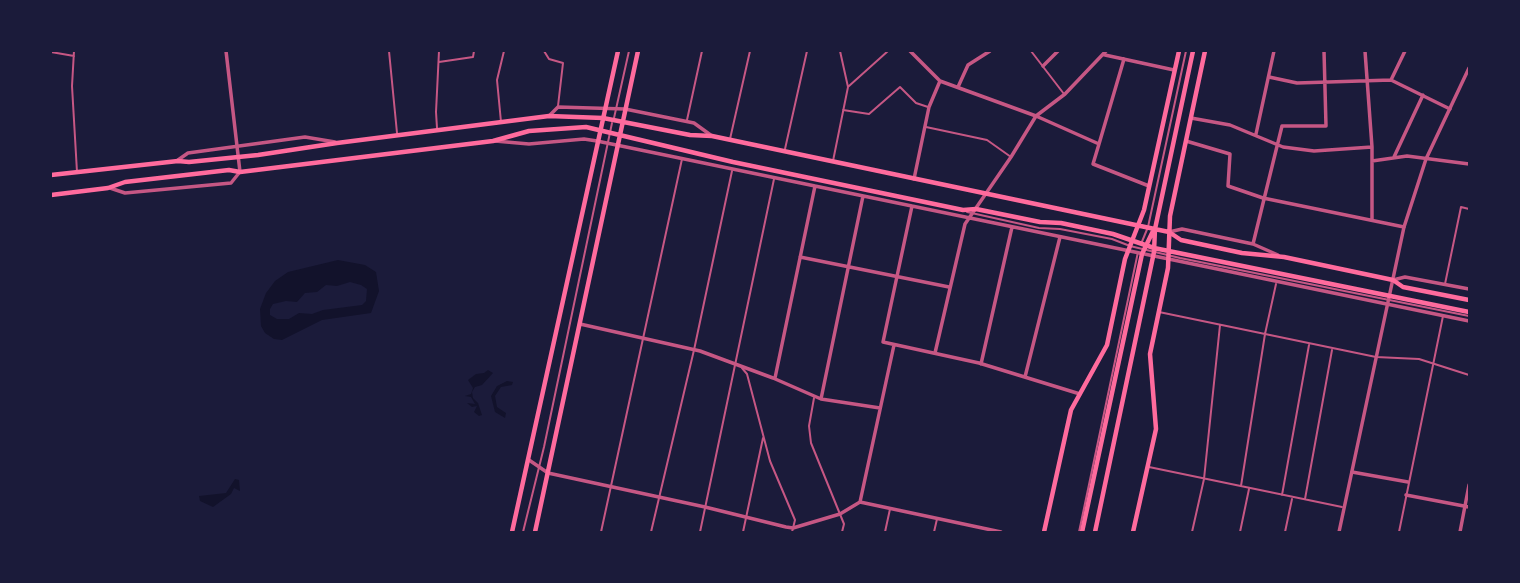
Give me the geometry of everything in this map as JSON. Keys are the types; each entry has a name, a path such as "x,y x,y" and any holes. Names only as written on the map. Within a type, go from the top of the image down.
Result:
{"main road":[{"path":"512,532 618,51"},
{"path":"535,532 638,51"},
{"path":"1044,532 1069,418 1107,345 1130,247 1149,186 1179,51"},
{"path":"1095,532 1193,51"},
{"path":"1133,532 1156,429 1150,354 1169,255 1170,216 1206,51"},
{"path":"51,176 306,149 501,121 549,116 603,118 690,135 712,136 1148,227 1169,232 1181,240 1242,253 1284,257 1393,280 1402,287 1469,300"},
{"path":"51,195 108,188 125,182 229,170 240,172 493,141 529,131 586,127 972,214 1061,223 1113,234 1130,247 1469,316"},
{"path":"1080,532 1141,249 1155,229"}],"street":[{"path":"108,188 125,194 231,183 240,172 226,51"},
{"path":"910,51 940,81 1036,116 1099,144"},
{"path":"958,87 968,65 990,51"},
{"path":"1043,66 1058,51"},
{"path":"1256,134 1274,51"},
{"path":"1253,244 1282,126 1326,126 1324,51"},
{"path":"1365,51 1372,147 1372,220"},
{"path":"1391,80 1405,51"},
{"path":"935,353 965,224 1012,157 1036,116 1065,94 1105,53 1124,60 1174,70"},
{"path":"1124,60 1093,164 1149,186"},
{"path":"1339,532 1404,227 1426,159 1469,68"},
{"path":"1269,77 1297,83 1391,80 1450,109"},
{"path":"914,178 929,107 940,81"},
{"path":"1394,157 1423,95"},
{"path":"549,116 558,107 625,109 694,123 712,136"},
{"path":"1191,118 1230,125 1283,147 1314,151 1372,147"},
{"path":"178,161 188,153 305,137 337,143"},
{"path":"493,141 529,144 584,139 597,141 912,206 972,214 1012,227 1060,237 1154,252"},
{"path":"1186,141 1230,154 1228,187 1263,198 1404,227"},
{"path":"1372,161 1406,156 1469,164"},
{"path":"775,378 815,186"},
{"path":"821,399 863,196"},
{"path":"912,206 883,342 981,364 1080,394"},
{"path":"981,364 1012,227"},
{"path":"1169,232 1182,229 1253,244 1284,257"},
{"path":"1025,377 1060,237"},
{"path":"1169,255 1276,281 1389,300 1443,315 1469,316"},
{"path":"800,257 950,288"},
{"path":"1393,280 1405,276 1469,289"},
{"path":"580,324 694,350 775,378 821,399 880,408"},
{"path":"860,502 894,345"},
{"path":"528,460 548,473 746,516 793,530 840,514 860,502 981,530 1001,532"},
{"path":"1352,472 1408,482"},
{"path":"1460,532 1469,485"},
{"path":"1406,495 1467,506"}],"lane":[{"path":"74,51 73,127 77,173"},
{"path":"389,51 397,135"},
{"path":"438,129 436,111 439,51"},
{"path":"438,62 473,57 474,51"},
{"path":"501,121 497,80 504,51"},
{"path":"544,51 549,59 563,62 558,107"},
{"path":"523,532 629,51"},
{"path":"687,121 702,51"},
{"path":"730,140 750,51"},
{"path":"785,152 807,51"},
{"path":"833,162 848,87 840,51"},
{"path":"848,87 888,51"},
{"path":"1031,51 1065,94"},
{"path":"1141,249 1186,51"},
{"path":"51,52 74,56"},
{"path":"843,110 869,114 901,87 916,103 929,107"},
{"path":"925,127 987,140 1012,157"},
{"path":"601,532 683,158"},
{"path":"652,532 732,169"},
{"path":"700,532 775,178"},
{"path":"1445,285 1461,207 1469,209"},
{"path":"1241,486 1276,281"},
{"path":"1158,312 1376,357 1419,359 1469,375"},
{"path":"1399,532 1443,315"},
{"path":"1192,532 1204,479 1220,325"},
{"path":"1282,496 1310,344"},
{"path":"1305,500 1332,348"},
{"path":"736,364 747,373 770,461 795,520 793,530"},
{"path":"814,397 809,426 811,443 844,524 842,532"},
{"path":"743,532 763,437"},
{"path":"1148,467 1344,508"},
{"path":"1240,532 1249,488"},
{"path":"1285,532 1293,498"},
{"path":"885,532 890,508"},
{"path":"934,532 937,518"}],"shaded area":[{"path":"338,260 365,265 376,272 379,291 371,313 322,320 282,340 274,339 265,333 261,326 260,309 266,293 275,281 288,272","holes":["350,282 367,289 366,301 362,305 312,314 299,313 289,319 277,319 270,315 273,304 297,302 305,293 317,292 326,285 337,286"]},
{"path":"488,370 493,373 472,392 482,415 479,416 474,412 477,406 472,407 467,403 475,404 471,397 465,396 471,394 473,388 468,380"},
{"path":"507,381 513,382 512,385 501,387 495,396 497,407 506,413 505,418 495,412 491,396 497,386"},
{"path":"235,479 239,480 240,491 234,488 231,494 213,507 200,501 199,496 226,493"}]}
